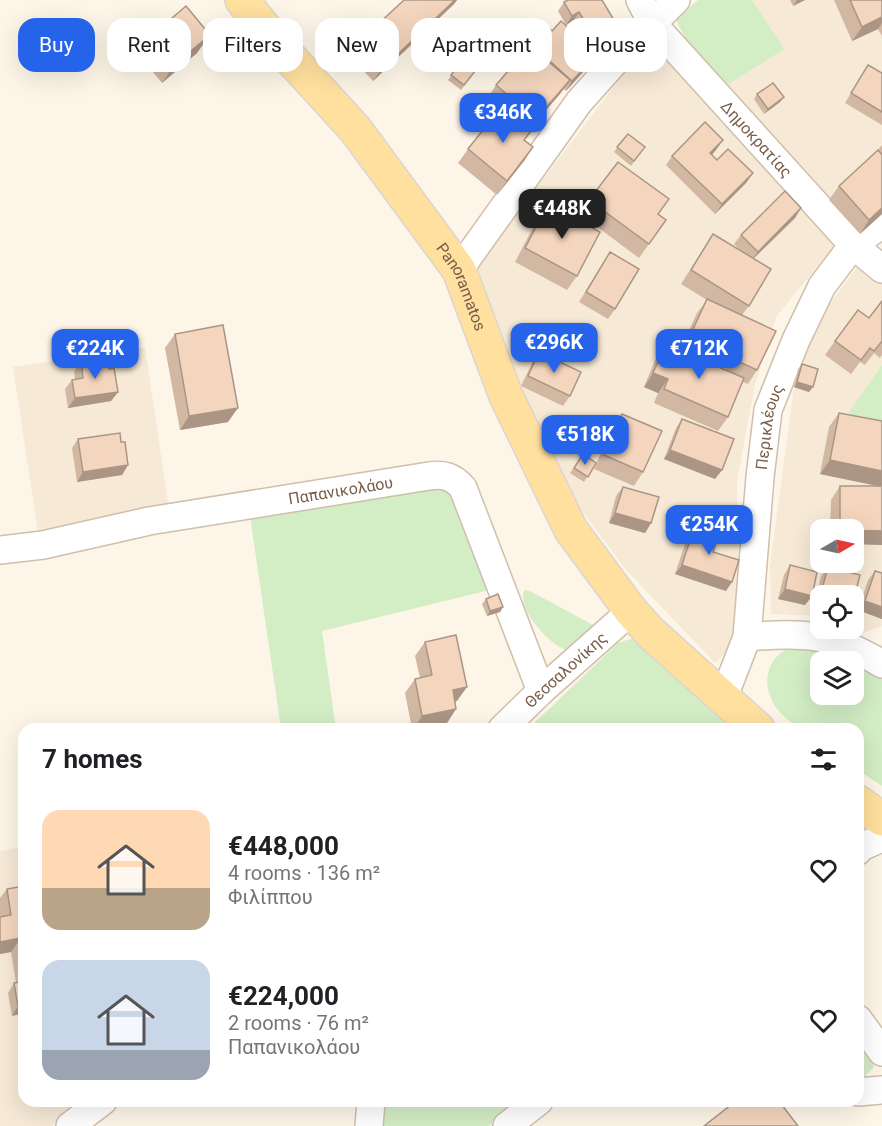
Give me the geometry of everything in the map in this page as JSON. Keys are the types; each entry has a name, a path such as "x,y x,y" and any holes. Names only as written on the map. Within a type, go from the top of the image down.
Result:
{"main road":[{"name":"Panoramatos","path":"242,0 279,46 355,129 459,270 506,396 571,530 631,611 673,654 751,723"},
{"path":"864,806 882,819"}],"street":[{"path":"459,270 646,12 676,0"},
{"name":"Δημοκρατίας","path":"646,12 852,245 882,270"},
{"name":"Περικλέους","path":"723,699 747,637 768,410 796,339 822,286 852,245 882,224"},
{"name":"Παπανικολάου","path":"0,550 43,545 149,521 429,476 446,476 456,480 463,488 541,691"},
{"name":"Θεσσαλονίκης","path":"508,723 631,611"},
{"path":"747,637 790,633 824,637 847,645 882,664"},
{"path":"864,846 882,838"},
{"path":"864,1026 882,1052"},
{"path":"864,1092 882,1090"},
{"path":"70,1126 95,1107"},
{"path":"369,1126 371,1107"},
{"path":"507,1126 531,1107"}],"shaded area":[{"path":"752,0 882,0 882,216 860,234 727,85 783,49"},
{"path":"667,56 835,245 776,317 755,385 737,481 740,640 715,663 627,571 560,482 469,276 625,72 667,72"},
{"path":"861,261 882,278 882,365 848,413 882,429 882,626 864,633 864,585 810,585 810,616 771,614 770,565 794,387 805,345 825,311"},
{"path":"145,347 169,510 38,532 13,367"},
{"path":"18,848 18,1107 75,1107 51,1126 0,1126 0,851"}],"green space":[{"path":"698,0 752,0 784,49 727,85 686,39 676,20"},
{"path":"882,365 882,429 848,413"},
{"path":"440,484 456,486 498,588 322,631 335,723 280,723 250,516"},
{"path":"524,590 530,591 595,626 566,650 559,647 543,634 530,616 525,607"},
{"path":"633,638 655,661 728,723 534,723 618,643"},
{"path":"817,641 844,651 810,651 810,705 864,705 864,662 882,672 882,786 864,774 864,723 792,723 774,704 770,696 767,677 774,659 790,648"},
{"path":"864,1048 872,1061 874,1067 864,1077"},
{"path":"381,1107 515,1107 489,1126 379,1126"}],"building":[{"path":"404,0 455,0 436,18 411,18 411,42 399,53 399,18 385,18"},
{"path":"602,0 613,18 583,18 579,12 572,16 564,2"},
{"path":"850,0 882,0 882,17 862,27"},
{"path":"186,6 203,27 203,41 191,51 191,18 172,18"},
{"path":"561,21 564,24 564,72 581,72 572,81 552,63 552,31"},
{"path":"552,65 570,80 536,119 496,85 507,72 552,72"},
{"path":"868,65 882,73 882,112 851,93"},
{"path":"453,72 474,72 464,85 451,75"},
{"path":"773,83 784,97 768,109 757,94"},
{"path":"501,107 531,131 524,140 533,147 507,181 468,149"},
{"path":"705,122 723,140 710,153 717,160 728,149 753,173 722,204 672,156"},
{"path":"628,134 645,147 634,161 617,147"},
{"path":"878,150 882,155 882,208 869,220 839,186"},
{"path":"618,162 669,199 658,214 666,220 649,244 589,200"},
{"path":"785,191 801,208 758,252 741,235"},
{"path":"548,204 600,232 577,276 525,248"},
{"path":"713,234 771,269 749,306 691,270"},
{"path":"610,252 639,269 615,309 586,292"},
{"path":"707,299 776,331 757,370 733,359 739,347 727,342 722,353 689,338"},
{"path":"882,301 882,341 874,351 870,348 861,360 835,341 858,310 869,318"},
{"path":"223,325 238,408 189,416 175,334"},
{"path":"666,344 744,378 728,417 664,389 668,379 653,373"},
{"path":"539,352 581,372 570,396 528,376"},
{"path":"107,359 109,369 114,368 118,392 75,398 72,380 83,378 81,362"},
{"path":"802,364 818,369 813,387 797,382"},
{"path":"839,413 882,421 882,471 830,460"},
{"path":"622,414 662,431 643,472 604,455"},
{"path":"682,419 734,439 722,470 670,450"},
{"path":"120,433 121,442 125,442 128,465 83,472 78,439"},
{"path":"583,454 596,463 588,477 574,468"},
{"path":"840,486 882,486 882,531 864,531 864,519 840,519"},
{"path":"623,487 659,497 651,523 615,513"},
{"path":"695,525 719,533 713,552 739,560 732,582 682,565"},
{"path":"790,565 810,570 810,573 817,573 814,585 810,585 810,595 785,589"},
{"path":"875,571 882,573 882,607 865,601"},
{"path":"826,573 860,575 857,585 823,585"},
{"path":"498,594 503,607 490,611 486,599"},
{"path":"456,635 467,687 453,690 456,709 422,716 415,679 432,675 425,642"},
{"path":"18,887 18,939 0,942 0,917 11,915 7,889"},
{"path":"18,982 18,1006 14,983"},
{"path":"728,1107 784,1107 798,1126 704,1126"}]}
